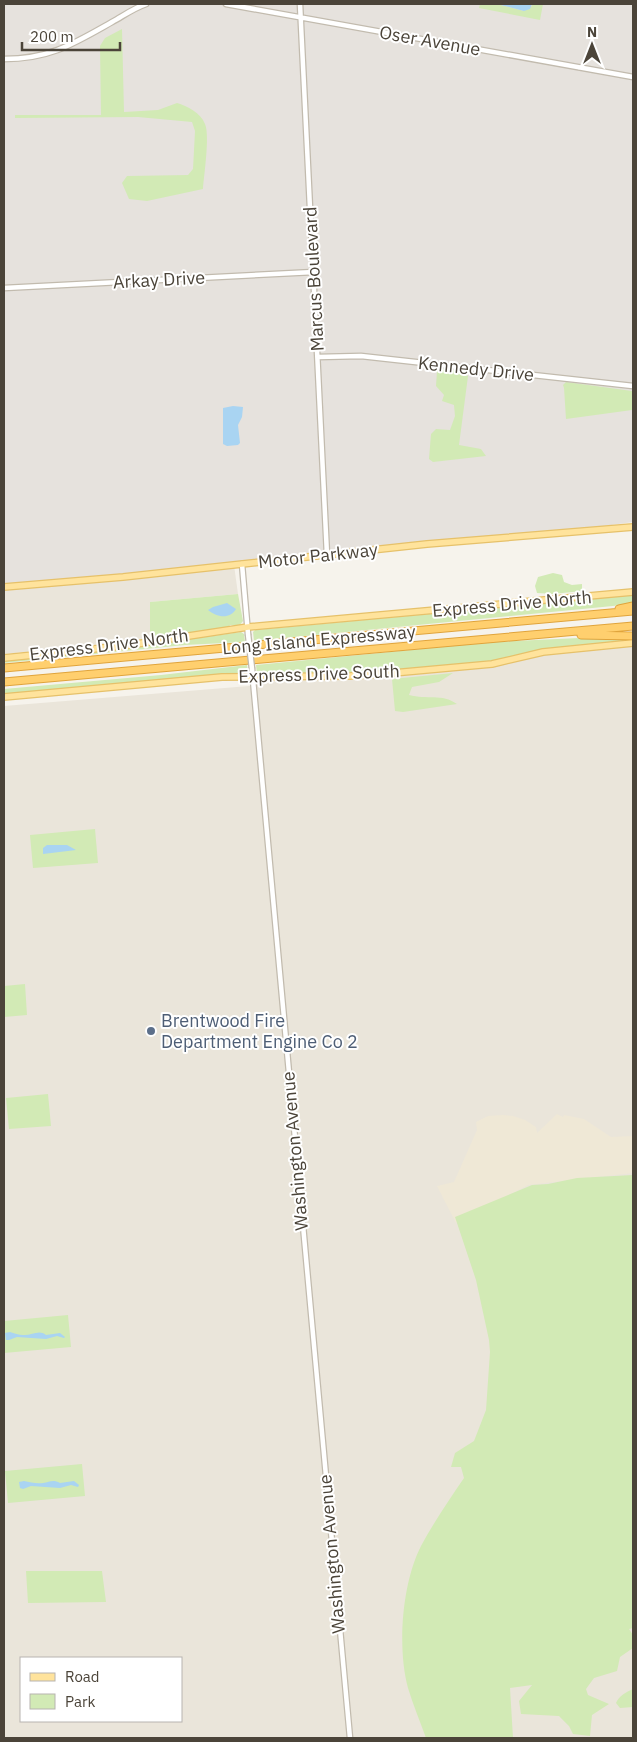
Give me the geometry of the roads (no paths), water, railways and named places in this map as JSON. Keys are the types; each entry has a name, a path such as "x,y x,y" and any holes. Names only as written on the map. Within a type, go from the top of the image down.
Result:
{"highway":[{"path":"537,621 633,606"},
{"name":"Long Island Expressway","path":"4,668 633,611"},
{"name":"Long Island Expressway","path":"4,682 633,626"},
{"path":"508,638 566,635 633,636"}],"main road":[{"name":"Motor Parkway","path":"4,587 123,577 427,544 633,527"},
{"name":"Express Drive North","path":"4,658 633,592"},
{"name":"Express Drive South","path":"4,697 252,673 350,676 391,673 492,664 543,652 633,643"}],"street":[{"path":"4,59 28,58 61,49 146,4"},
{"name":"Oser Avenue","path":"226,4 633,77"},
{"name":"Marcus Boulevard","path":"300,4 327,555"},
{"name":"Arkay Drive","path":"4,288 314,272"},
{"name":"Kennedy Drive","path":"318,358 361,356 633,386"},
{"name":"Washington Avenue","path":"242,564 350,1738"}],"water":[{"path":"497,4 532,4 530,9 524,11"},
{"path":"243,407 242,417 238,425 240,443 227,446 223,444 223,408"},
{"path":"227,603 236,609 230,615 219,616 208,610 213,607"},
{"path":"47,845 67,845 76,850 43,854 43,848"},
{"path":"10,1332 23,1335 60,1333 65,1337 57,1336 46,1339 17,1337 6,1340 5,1333"},
{"path":"53,1481 60,1483 74,1481 79,1485 78,1487 71,1485 60,1488 31,1486 23,1489 20,1488 19,1482 43,1483"}],"place":[{"name":"Brentwood Fire Department Engine Co 2","path":"151,1031"}]}
